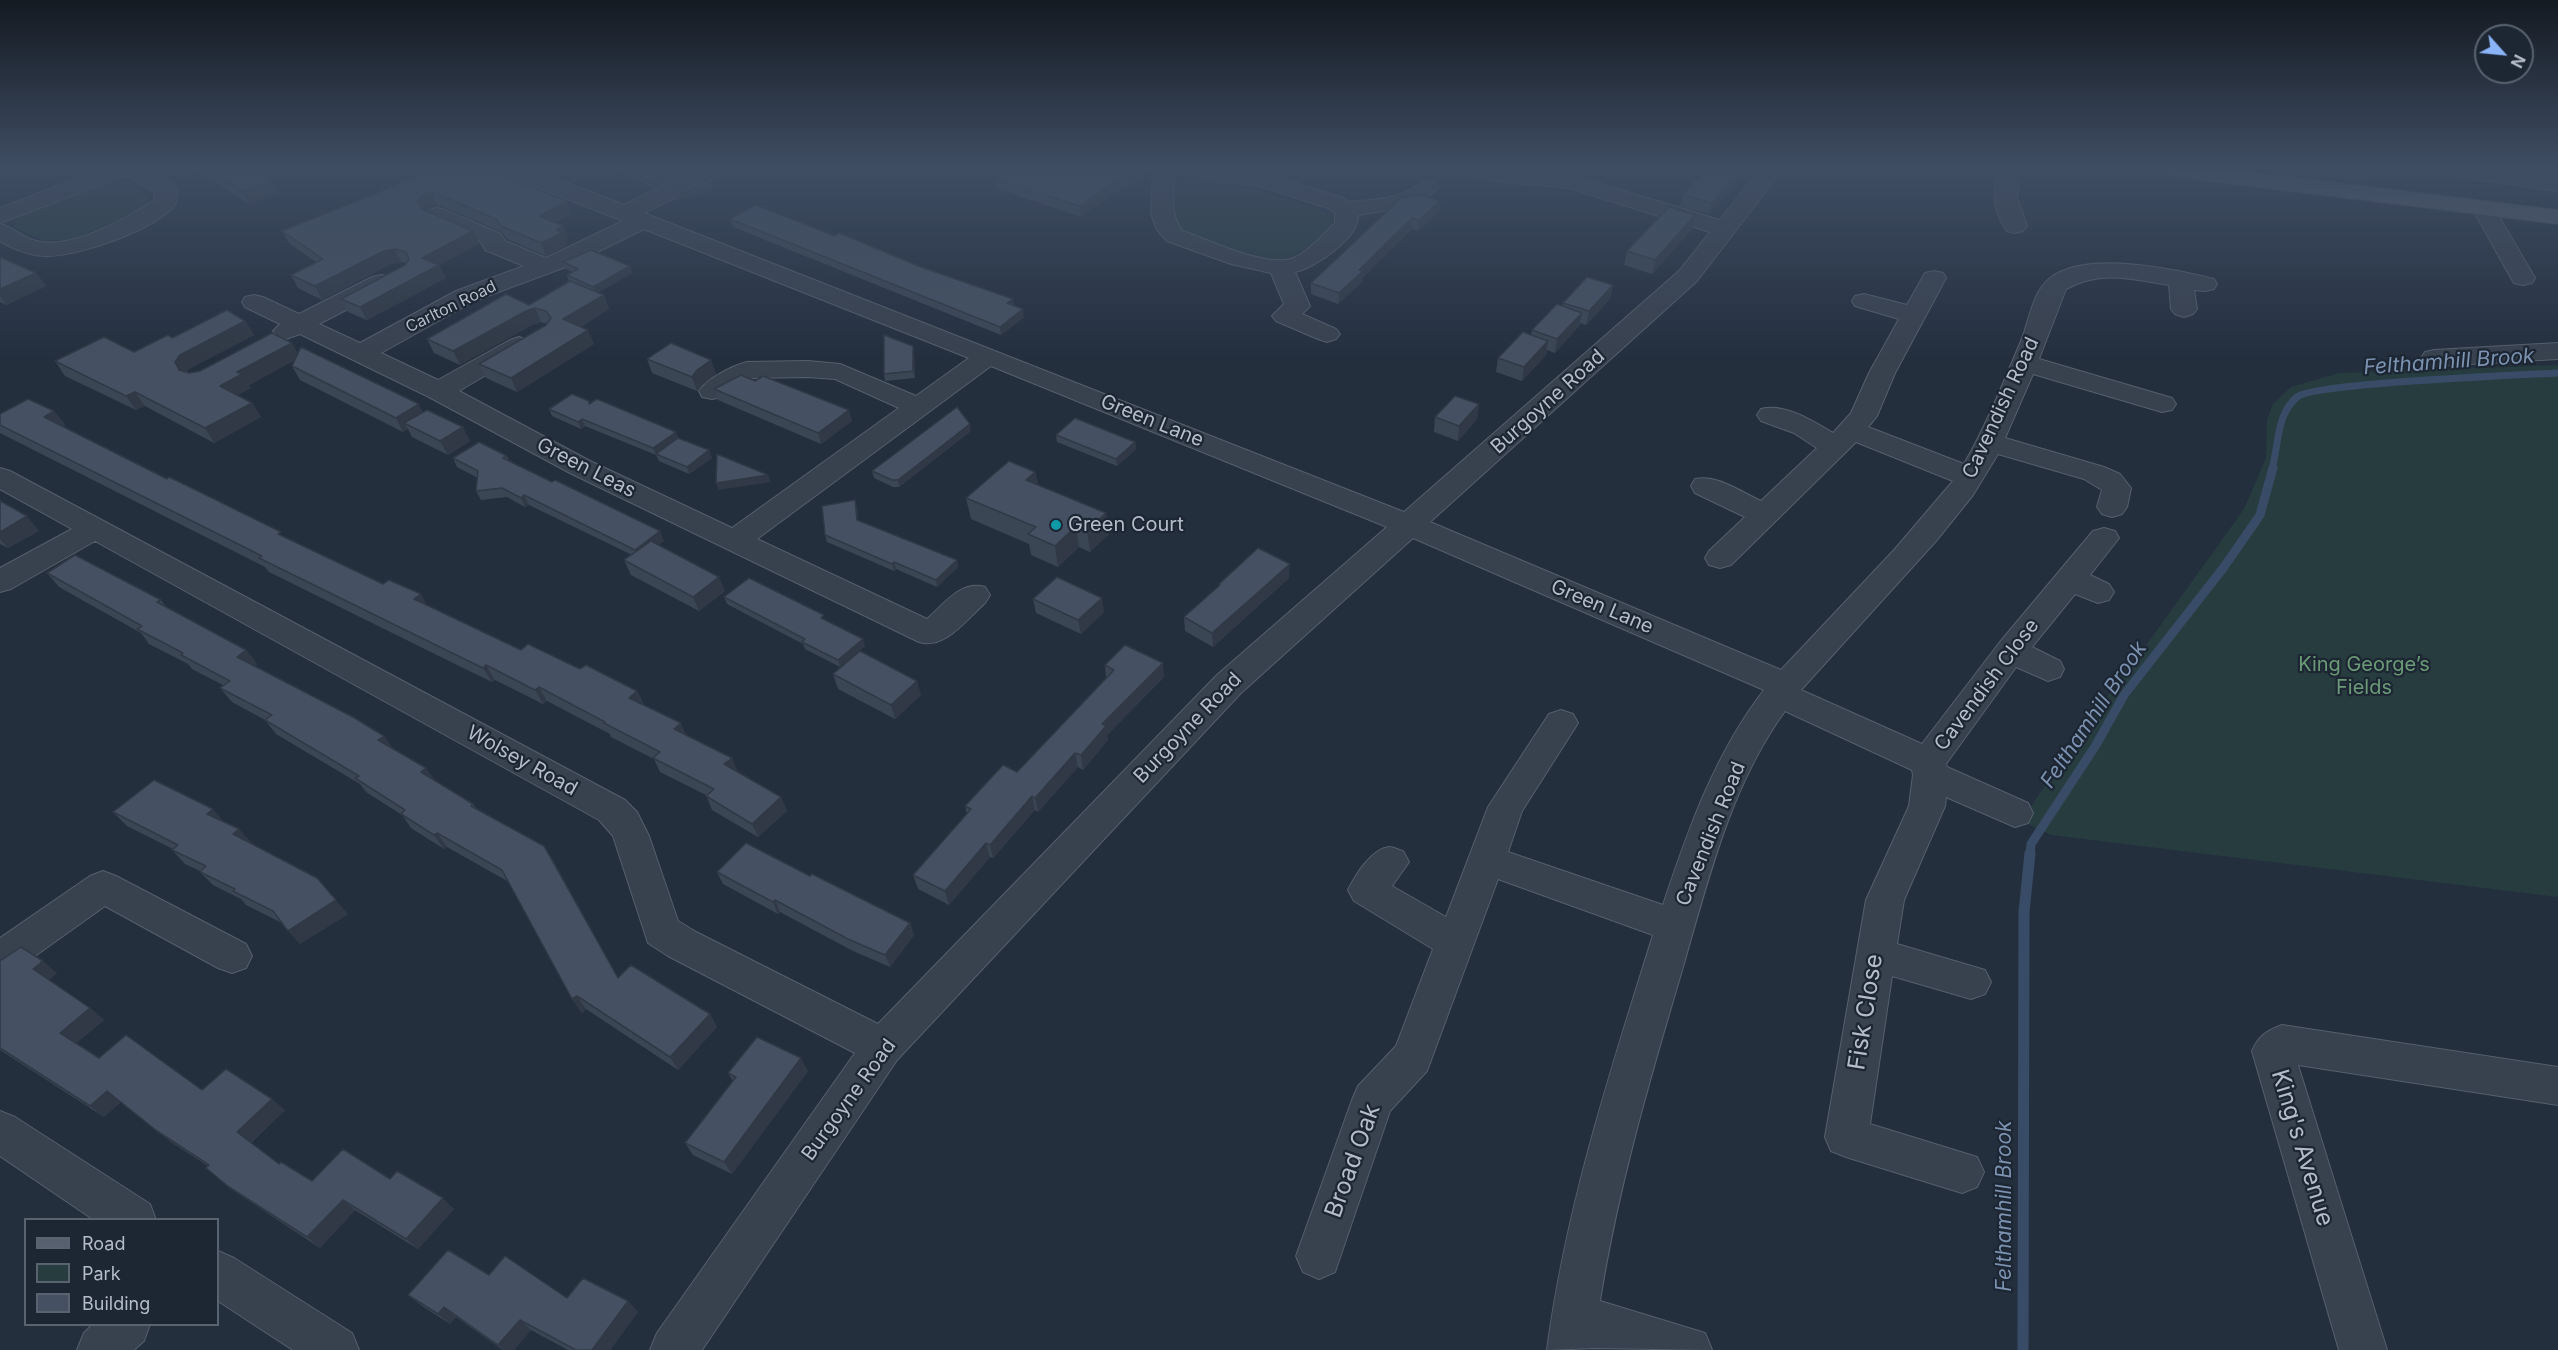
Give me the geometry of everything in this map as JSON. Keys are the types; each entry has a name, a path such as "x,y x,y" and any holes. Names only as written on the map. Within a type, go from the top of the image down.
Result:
{"street":[{"path":"4,233 31,248 55,249 87,242 108,233"},
{"path":"479,233 493,239 493,245 546,266"},
{"name":"Carlton Road","path":"362,353 465,296 582,252 610,233"},
{"name":"Green Lane","path":"671,233 988,356 1410,525 1782,690"},
{"path":"1171,233 1262,265 1281,267 1304,262 1337,233"},
{"name":"Burgoyne Road","path":"674,1350 883,1047 1229,684 1688,276 1722,233"},
{"path":"2497,233 2523,278"},
{"path":"1281,267 1297,306 1285,316 1326,334"},
{"name":"Cavendish Road","path":"1573,1335 1576,1296 1615,1120 1692,874 1725,786 1761,719 1782,690 1920,538 1970,477 2035,339 2049,296 2057,284 2079,272 2120,270 2193,282 2184,309"},
{"path":"269,340 401,271"},
{"path":"1720,558 1843,439 1863,416 1882,373 1934,278"},
{"name":"Green Leas","path":"254,302 439,391 580,467 930,634 974,596"},
{"path":"1864,302 1914,315"},
{"path":"439,391 542,332"},
{"path":"2434,358 2558,351"},
{"path":"749,355 783,369"},
{"path":"734,541 988,356"},
{"path":"2023,363 2162,404"},
{"path":"712,391 747,370 808,369 840,372 919,407"},
{"path":"1772,415 1804,427 1970,477"},
{"path":"1988,442 2094,473 2110,481 2117,488 2112,507"},
{"name":"Wolsey Road","path":"0,477 612,810 624,822 631,836 662,931 682,944 883,1047"},
{"path":"1705,486 1765,514"},
{"path":"0,581 96,528"},
{"name":"Cavendish Close","path":"1782,690 1929,769 2011,650 2084,585 2104,538"},
{"path":"2011,650 2048,669"},
{"name":"Broad Oak","path":"1319,1256 1373,1100 1412,1058 1506,807 1561,723"},
{"path":"1929,769 2015,813"},
{"name":"Fisk Close","path":"1929,769 1927,806 1885,900 1846,1137 1962,1172"},
{"path":"1485,859 1675,926"},
{"path":"1390,862 1367,890 1454,942"},
{"path":"0,959 103,887 232,956"},
{"path":"1875,954 1971,982"},
{"name":"King's Avenue","path":"2363,1350 2273,1051 2282,1044 2558,1086"},
{"path":"0,1131 131,1218"},
{"path":"219,1275 335,1350"},
{"path":"101,1350 126,1326"},
{"path":"1573,1335 1688,1350"}],"green space":[{"path":"26,233 88,233 71,240 42,240"},
{"path":"1184,233 1324,233 1309,247 1294,256 1275,260 1264,259"},
{"name":"King George’s Fields","path":"2558,365 2558,897 2051,835 2021,821 2099,707 2244,509 2266,458 2267,420 2273,404 2291,387 2339,373"}],"building":[{"path":"285,233 469,233 422,258 439,265 360,307 341,299 405,265 409,259 406,252 395,249 384,251 315,286 291,275 323,259"},
{"path":"517,233 562,233 541,243"},
{"path":"765,233 827,233 835,236 839,233 921,267 1013,299 1007,303 1023,309 1000,327"},
{"path":"1364,233 1397,233 1359,270 1363,271 1339,293 1311,283"},
{"path":"1644,233 1679,233 1655,260 1627,251"},
{"path":"591,250 630,266 593,287 567,275 578,269 563,262"},
{"path":"0,257 36,273 0,289"},
{"path":"1587,277 1613,285 1589,311 1563,303"},
{"path":"570,281 604,295 563,319 588,330 511,378 479,364 546,325 551,318 546,311 535,308 526,311 453,351 427,339 506,294 529,305"},
{"path":"1557,304 1582,313 1557,339 1532,330"},
{"path":"227,310 245,321 180,355 175,362 179,370 189,373 200,371 272,333 292,343 237,372 242,374 220,386 252,403 205,428 135,392 126,396 55,361 104,337 134,352 168,335 172,338"},
{"path":"1523,332 1548,341 1524,367 1498,358"},
{"path":"884,335 913,346 913,371 884,374"},
{"path":"671,343 711,360 697,370 692,377 647,359"},
{"path":"301,347 419,404 396,418 292,366"},
{"path":"741,375 755,381 763,376 849,410 818,433 714,389"},
{"path":"572,394 589,401 589,404 597,399 676,432 653,448 582,419 578,422 549,409"},
{"path":"1455,396 1479,404 1459,426 1435,417"},
{"path":"28,399 54,411 44,417 167,479 169,477 281,532 278,534 383,584 389,580 421,594 414,599 521,650 528,644 580,669 586,665 637,691 629,698 681,723 674,729 732,758 724,764 781,797 752,824 706,796 714,789 653,758 660,752 605,722 539,687 535,690 486,665 483,668 446,650 259,558 262,556 0,425 0,414"},
{"path":"957,407 970,424 898,480 892,480 872,471"},
{"path":"427,410 463,427 440,441 404,423"},
{"path":"1075,418 1135,442 1116,459 1056,435"},
{"path":"678,438 709,450 687,467 656,454"},
{"path":"479,442 507,456 503,458 552,482 555,480 660,531 635,550 524,495 521,498 502,488 476,491 478,471 453,458"},
{"path":"717,454 768,475 716,483"},
{"path":"1009,461 1035,472 1026,480 1106,513 1087,531 1076,526 1055,546 1028,534 1036,527 966,498"},
{"path":"855,500 857,520 957,560 936,580 825,535 822,506"},
{"path":"0,501 27,516 0,532"},
{"path":"651,541 719,577 693,597 624,560"},
{"path":"1258,548 1290,564 1212,633 1184,617 1220,585"},
{"path":"75,555 161,600 157,602 246,650 237,657 353,717 384,736 378,740 426,768 421,772 473,804 471,806 544,846 618,978 631,965 710,1014 670,1057 577,996 572,999 502,870 437,833 434,835 401,814 405,810 355,778 359,776 265,720 272,715 220,688 230,681 137,629 142,626 47,573"},
{"path":"1057,577 1102,598 1078,620 1033,599"},
{"path":"749,578 824,615 821,618 863,639 838,660 802,642 805,639 724,597"},
{"path":"1125,645 1163,663 1102,724 1106,726 1081,755 1075,753 1035,798 1032,796 990,845 986,843 945,891 913,875 971,809 965,806 1003,765 1017,772 1114,670 1105,665"},
{"path":"860,651 917,681 891,705 833,674"},
{"path":"154,780 213,809 207,814 239,829 233,834 317,878 336,900 288,931 273,911 200,872 206,866 172,850 178,845 113,812"},
{"path":"746,843 910,923 885,955 848,939 717,872"},
{"path":"21,947 43,961 33,969 90,1008 60,1033 99,1058 126,1035 202,1090 226,1069 272,1099 237,1132 279,1164 281,1162 312,1181 343,1149 390,1179 397,1171 443,1198 406,1239 343,1200 307,1237 229,1187 206,1168 209,1165 157,1131 107,1091 90,1106 0,1048 0,961"},
{"path":"757,1037 801,1058 724,1162 685,1143 736,1077 728,1073"},
{"path":"448,1250 489,1275 505,1256 567,1298 583,1278 628,1301 592,1350 576,1350 520,1320 498,1345 444,1307 438,1314 408,1295"}],"waterway":[{"name":"Felthamhill Brook","path":"2272,469 2279,430 2285,412 2297,397 2312,392 2378,384 2558,373"},
{"name":"Felthamhill Brook","path":"2030,854 2031,844 2096,745 2124,695 2224,567 2260,515 2273,468"},
{"name":"Felthamhill Brook","path":"2023,1350 2024,912 2030,853"}],"place":[{"name":"Green Court","path":"1056,525"}]}
